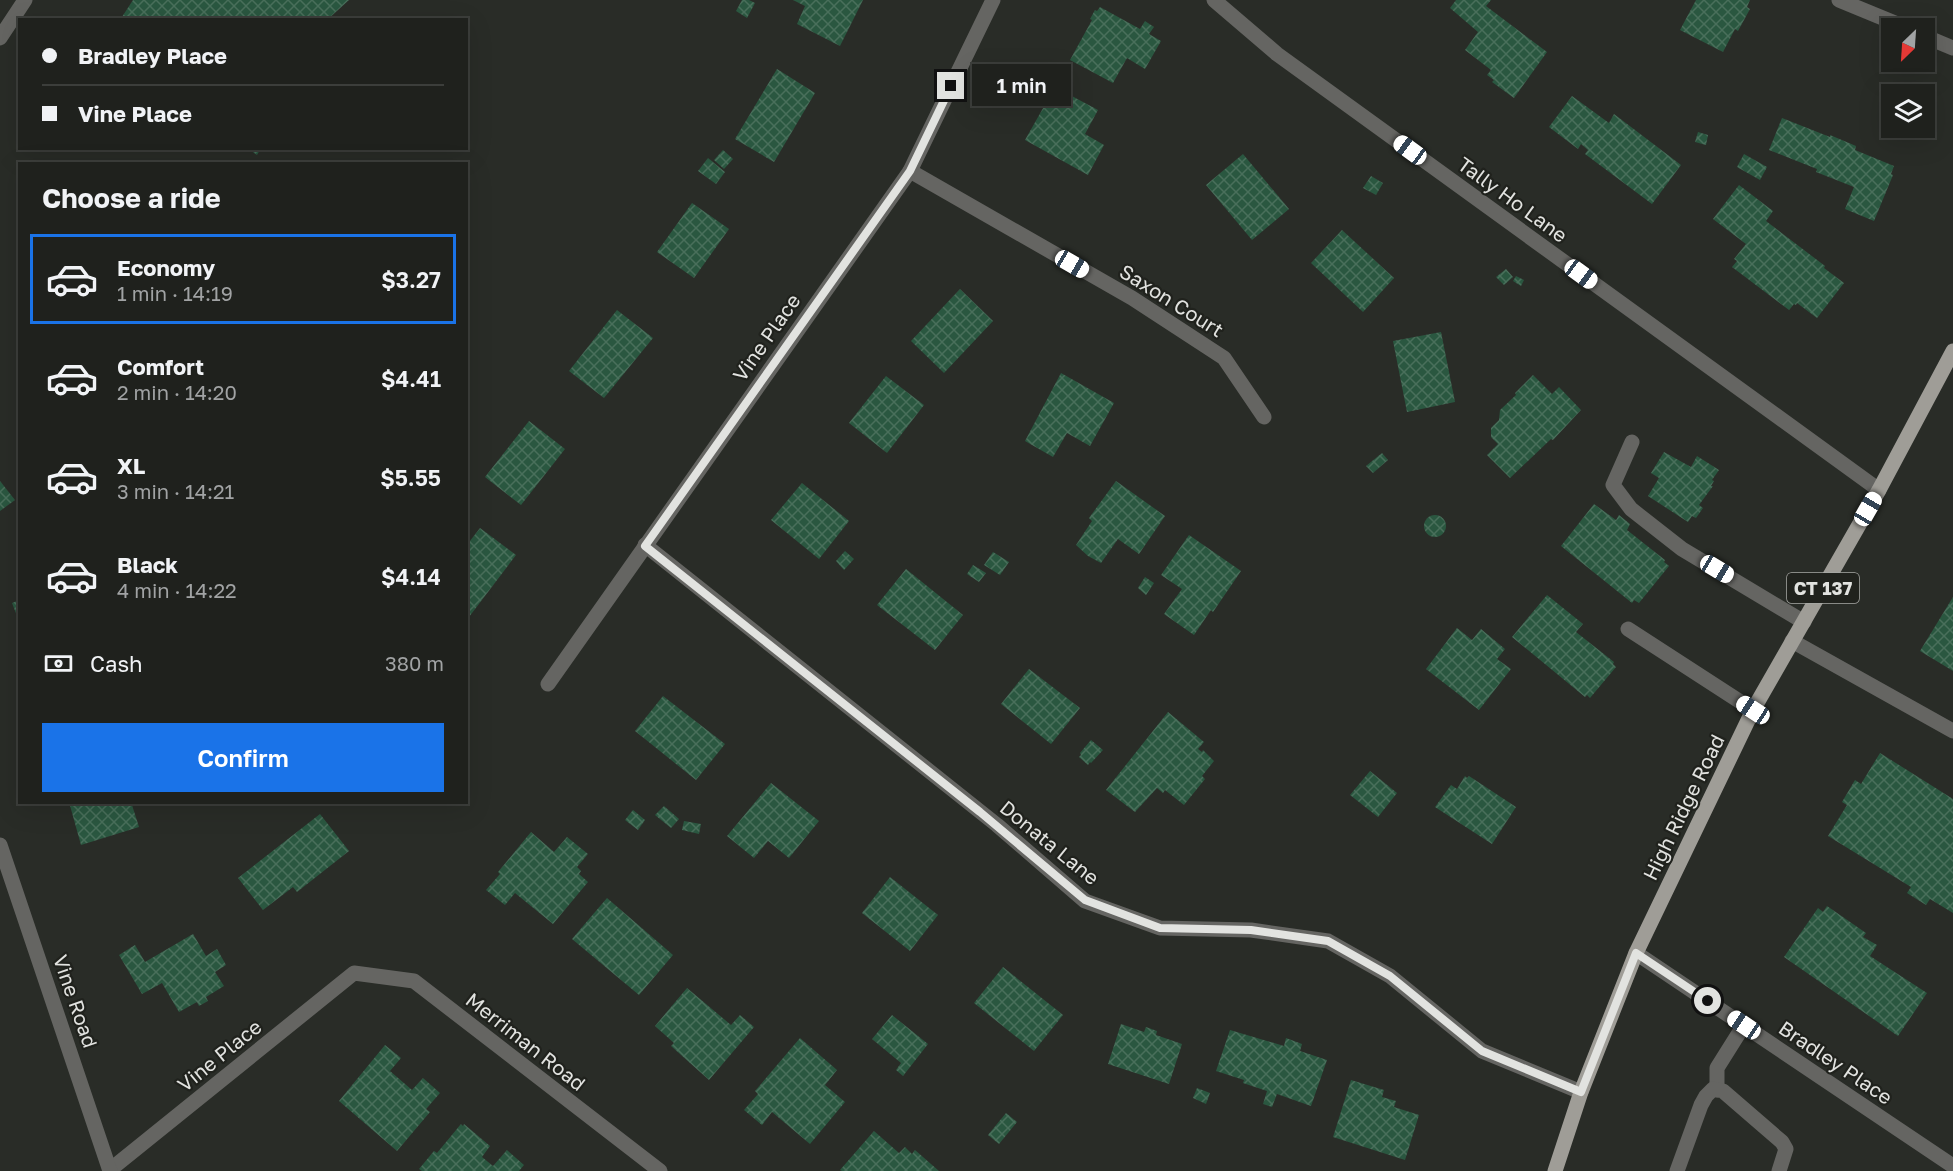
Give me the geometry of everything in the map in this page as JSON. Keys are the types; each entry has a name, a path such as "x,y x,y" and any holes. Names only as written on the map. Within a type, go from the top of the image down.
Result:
{"main road":[{"name":"High Ridge Road","path":"1555,1171 1581,1092 1636,953 1753,710 1879,490 1953,351"}],"street":[{"path":"0,38 25,0"},
{"name":"Vine Place","path":"548,684 910,171 993,0"},
{"name":"Tally Ho Lane","path":"1214,0 1277,54 1879,490"},
{"path":"1839,0 1882,18"},
{"path":"1935,41 1953,48"},
{"name":"Saxon Court","path":"910,171 1132,298 1224,358 1264,417"},
{"path":"1632,442 1613,485 1631,509 1682,549 1804,622"},
{"name":"Donata Lane","path":"645,546 979,811 1085,900 1160,928 1251,930 1328,941 1390,976 1482,1051 1581,1092"},
{"path":"1628,629 1753,710"},
{"path":"1792,641 1953,731"},
{"name":"Vine Road","path":"0,845 110,1170"},
{"name":"Bradley Place","path":"1636,953 1953,1166"},
{"name":"Vine Place","path":"110,1170 354,973"},
{"name":"Merriman Road","path":"354,973 414,981 660,1171"},
{"path":"1717,1090 1717,1068 1744,1025"},
{"path":"1677,1171 1701,1105 1713,1089 1723,1091 1782,1142 1786,1149 1779,1171"}],"building":[{"path":"133,0 349,0 329,18 121,18"},
{"path":"742,0 755,3 747,18 736,11"},
{"path":"793,0 863,0 840,46 797,24 805,6"},
{"path":"1456,0 1491,0 1486,6 1547,52 1514,98 1492,82 1494,80 1487,75 1491,70 1465,50 1478,32 1450,8"},
{"path":"1696,0 1750,0 1747,7 1750,9 1738,31 1735,29 1723,52 1680,30"},
{"path":"1100,7 1140,29 1145,21 1154,27 1149,34 1161,41 1145,69 1127,58 1113,83 1070,60 1095,10 1097,11"},
{"path":"777,69 815,93 774,162 735,139"},
{"path":"1055,87 1098,110 1085,134 1104,145 1088,175 1025,140"},
{"path":"1572,96 1609,123 1614,114 1681,165 1652,204 1585,154 1588,150 1581,144 1578,149 1549,127"},
{"path":"1782,118 1856,146 1855,150 1894,166 1891,174 1893,175 1874,221 1845,209 1854,187 1769,150"},
{"path":"1698,132 1708,135 1706,145 1695,142"},
{"path":"250,150 260,150 257,155"},
{"path":"723,150 733,159 724,169 714,160"},
{"path":"1243,154 1289,209 1252,240 1206,185"},
{"path":"1744,154 1767,167 1760,180 1737,167"},
{"path":"708,158 725,172 716,184 698,171"},
{"path":"1371,176 1383,183 1376,195 1363,188"},
{"path":"1739,185 1773,211 1766,221 1844,283 1817,318 1797,303 1789,310 1732,267 1737,261 1734,259 1746,244 1713,219"},
{"path":"692,203 729,229 694,278 657,252"},
{"path":"1342,230 1394,278 1363,312 1311,263"},
{"path":"1506,269 1513,277 1504,285 1496,277"},
{"path":"1516,276 1524,280 1521,286 1513,281"},
{"path":"960,289 993,321 944,373 911,341"},
{"path":"617,310 653,338 604,398 569,371"},
{"path":"1441,332 1455,402 1407,412 1393,341"},
{"path":"1061,373 1114,403 1090,446 1067,433 1053,457 1025,441"},
{"path":"1533,375 1552,394 1559,387 1581,410 1553,440 1551,439 1510,478 1487,455 1498,444 1491,437 1491,428 1499,420 1500,410"},
{"path":"886,376 924,405 887,453 849,423"},
{"path":"529,421 565,449 521,505 485,477"},
{"path":"1664,452 1691,467 1697,456 1719,470 1712,480 1714,481 1711,486 1713,486 1699,505 1703,508 1696,518 1692,516 1688,522 1648,496 1659,478 1651,473"},
{"path":"1382,453 1388,460 1373,473 1366,466"},
{"path":"0,481 15,500 0,511"},
{"path":"1116,481 1165,516 1139,554 1118,539 1101,563 1088,556 1076,545 1092,521 1089,518"},
{"path":"802,483 849,521 819,559 771,520"},
{"path":"1594,504 1616,520 1619,515 1630,524 1627,530 1665,560 1664,562 1669,566 1639,603 1634,600 1632,603 1561,546"},
{"path":"1435,515 1445,522 1446,526 1439,536 1435,537 1425,530 1424,526 1431,516"},
{"path":"480,528 516,555 469,617 468,616 468,543"},
{"path":"1189,535 1241,571 1194,635 1164,614 1182,589 1161,575"},
{"path":"845,551 854,559 844,570 836,561"},
{"path":"993,552 1009,562 1000,575 984,565"},
{"path":"973,565 986,573 979,582 967,574"},
{"path":"906,569 963,615 935,650 877,605"},
{"path":"1145,577 1154,583 1146,595 1138,588"},
{"path":"1547,595 1583,624 1576,632 1614,662 1616,667 1590,698 1587,695 1585,697 1512,637"},
{"path":"1953,597 1953,671 1920,651"},
{"path":"18,601 18,618 12,603"},
{"path":"1457,628 1472,640 1481,629 1505,649 1497,659 1511,669 1479,710 1426,669"},
{"path":"1029,669 1080,708 1051,744 1001,704"},
{"path":"663,696 725,744 696,780 635,731"},
{"path":"1168,712 1204,742 1198,749 1202,752 1203,750 1214,761 1202,776 1205,779 1184,805 1165,790 1163,793 1157,788 1135,812 1106,790"},
{"path":"1091,740 1103,750 1088,765 1079,757"},
{"path":"1880,753 1953,799 1953,913 1930,899 1926,905 1907,893 1911,887 1828,836 1847,805 1842,802 1855,780 1861,784"},
{"path":"1370,771 1397,793 1378,817 1350,795"},
{"path":"1465,776 1467,778 1469,776 1516,807 1492,844 1435,807 1451,785 1457,789"},
{"path":"771,783 819,821 789,858 768,841 754,858 727,836"},
{"path":"70,804 134,804 132,805 139,827 81,845"},
{"path":"664,806 679,819 671,828 655,815"},
{"path":"633,810 645,820 638,830 625,820"},
{"path":"320,814 349,851 297,892 293,887 263,910 238,878"},
{"path":"684,821 701,824 699,834 682,830"},
{"path":"531,832 554,852 567,837 588,854 577,867 581,871 579,874 588,882 553,924 515,893 505,905 486,890"},
{"path":"890,877 938,915 910,951 862,913"},
{"path":"607,898 673,955 639,995 572,939"},
{"path":"1827,906 1866,933 1863,937 1877,945 1870,956 1927,993 1898,1036 1784,957 1818,908 1823,912"},
{"path":"193,934 206,956 217,949 226,965 215,972 224,986 206,997 208,1001 199,1006 197,1002 179,1012 162,983 142,994 119,955 135,945 145,962"},
{"path":"1003,967 1063,1015 1034,1051 974,1003"},
{"path":"687,988 731,1025 740,1015 754,1027 709,1080 671,1046 674,1043 655,1026"},
{"path":"892,1015 928,1044 903,1076 896,1070 901,1063 872,1039"},
{"path":"1121,1024 1144,1032 1146,1027 1157,1031 1156,1035 1182,1044 1169,1084 1108,1064"},
{"path":"1230,1030 1284,1046 1286,1038 1302,1044 1300,1051 1327,1060 1311,1106 1277,1094 1272,1107 1263,1104 1267,1091 1243,1083 1244,1080 1216,1071"},
{"path":"800,1038 837,1070 825,1085 845,1102 810,1144 772,1112 762,1125 744,1110 758,1094 755,1091"},
{"path":"385,1045 401,1058 390,1071 412,1090 423,1078 440,1093 426,1109 430,1112 397,1151 339,1101"},
{"path":"1351,1080 1384,1090 1382,1097 1396,1101 1394,1107 1419,1115 1405,1160 1333,1137"},
{"path":"1197,1088 1210,1093 1206,1104 1193,1098"},
{"path":"1006,1113 1017,1122 999,1144 988,1135"},
{"path":"461,1124 463,1126 464,1124 490,1146 482,1157 493,1166 507,1150 524,1165 519,1171 422,1171 419,1169 434,1151 437,1153"},
{"path":"874,1131 899,1153 905,1147 912,1154 915,1150 939,1171 840,1170"}],"route":[{"path":"951,86 910,171 645,546 997,825 1085,900 1160,928 1251,930 1328,941 1390,976 1482,1051 1581,1092 1636,953 1708,1001"}]}
